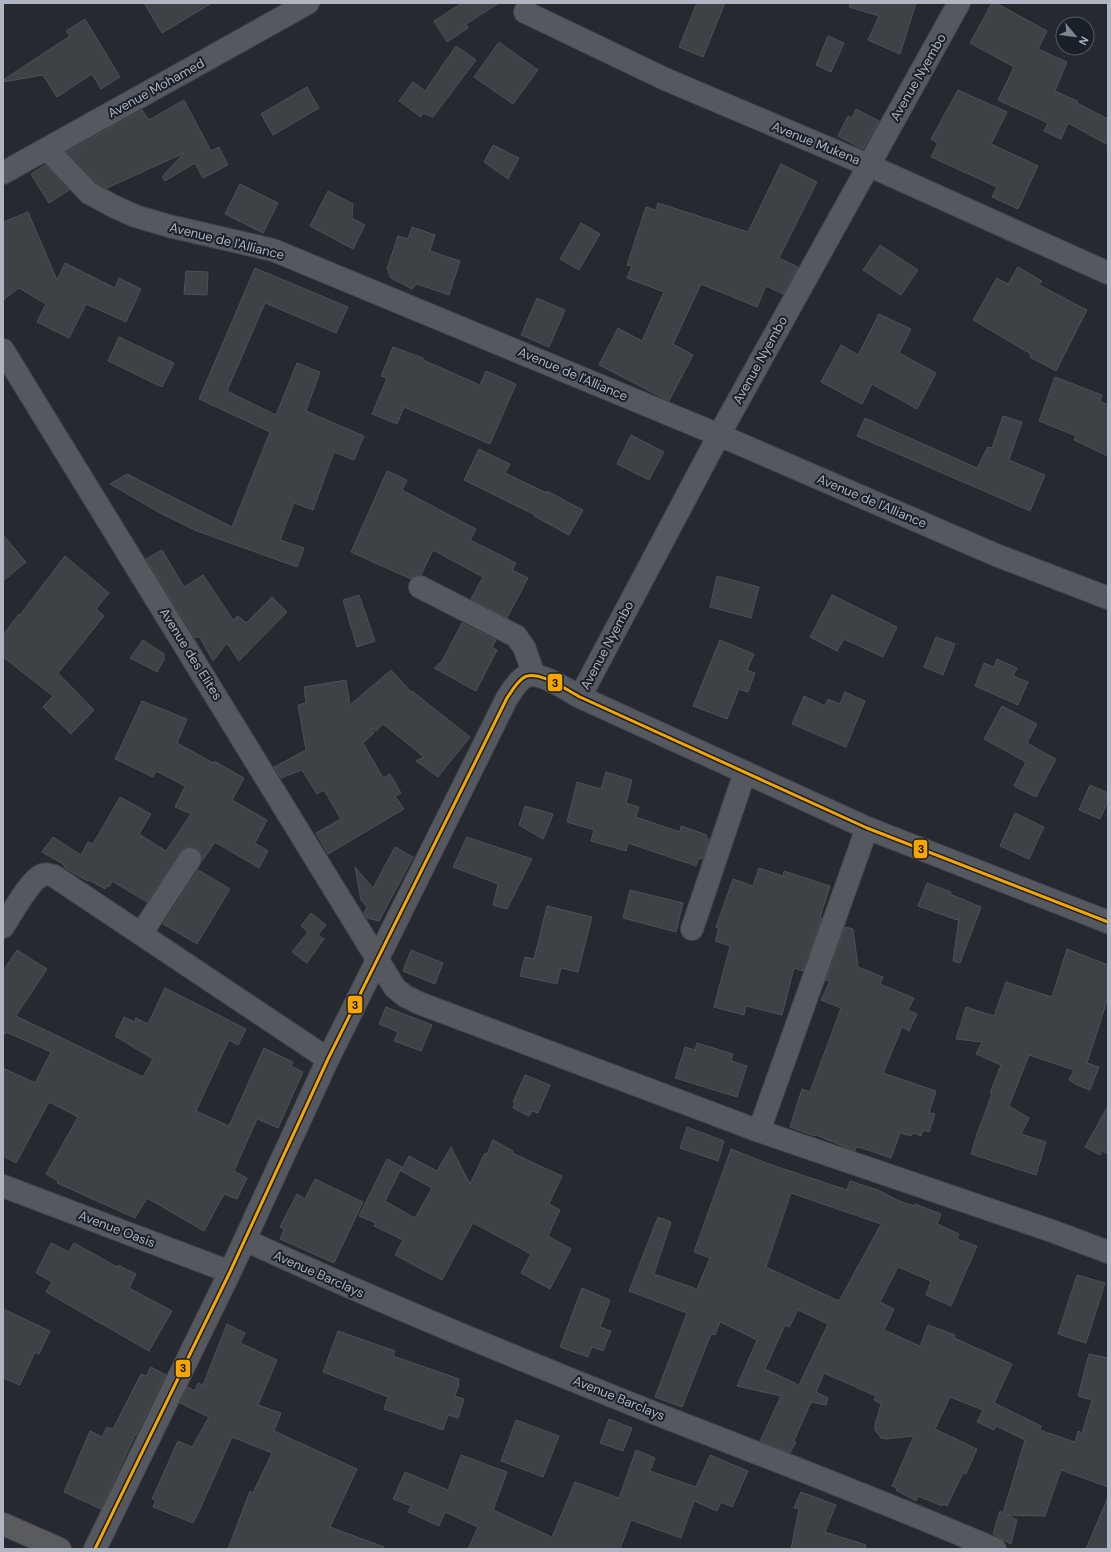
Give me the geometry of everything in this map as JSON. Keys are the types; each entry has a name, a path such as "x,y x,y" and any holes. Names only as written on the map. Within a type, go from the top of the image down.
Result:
{"highway":[{"path":"3,1524 60,1549"}],"street":[{"name":"Avenue Mohamed","path":"3,173 308,3"},
{"name":"Avenue Nyembo","path":"534,674 545,678 580,697 719,435 959,3"},
{"name":"Avenue Mukena","path":"524,12 665,79 868,165 1108,273"},
{"name":"Avenue de l'Alliance","path":"47,149 89,193 135,216 169,226 273,250 719,435 996,555 1108,598"},
{"name":"Avenue des Elites","path":"3,350 395,988 405,996 419,1003 760,1131 1052,1231 1108,1252"},
{"path":"95,1549 230,1272 328,1059 508,698 516,685 524,677 534,674 524,648 516,636 420,588"},
{"path":"580,697 867,828 1108,922"},
{"path":"692,929 745,772"},
{"path":"760,1131 867,828"},
{"path":"141,934 190,859"},
{"path":"3,927 28,890 43,875 47,874 54,876 328,1059"},
{"name":"Avenue Oasis","path":"3,1186 230,1272"},
{"name":"Avenue Barclays","path":"245,1240 349,1288 652,1412 904,1510 995,1549"}],"building":[{"path":"144,3 212,3 162,33"},
{"path":"462,3 499,3 466,24 468,28 447,42 434,21"},
{"path":"697,3 725,3 703,57 679,47"},
{"path":"850,3 916,3 900,54 868,40 879,16 849,7"},
{"path":"992,3 996,3 1047,31 1038,49 1067,62 1055,91 1077,101 1077,103 1108,119 1108,145 1068,123 1061,139 1044,131 1048,123 998,100 1014,67 970,43"},
{"path":"85,19 120,77 101,89 92,74 57,97 43,75 3,82 3,80 70,36 66,31"},
{"path":"828,36 844,43 831,72 816,65"},
{"path":"499,42 538,70 513,104 474,77"},
{"path":"456,46 476,60 433,117 423,113 421,117 399,101 413,82 425,91"},
{"path":"307,87 319,108 273,135 261,114"},
{"path":"958,90 1007,112 991,144 1038,166 1018,209 992,197 997,187 931,157 938,143 931,139"},
{"path":"184,100 211,151 219,147 228,165 203,178 195,163 165,181 162,177 184,153 107,188 97,183 67,152 142,110 149,120"},
{"path":"856,109 879,121 863,149 838,136 848,116 852,118"},
{"path":"493,145 519,158 508,179 484,162"},
{"path":"781,164 817,182 779,258 798,267 783,294 766,286 757,307 701,284 673,344 693,355 669,401 599,365 618,328 642,341 664,292 627,278 632,266 627,265 646,207 656,210 658,203 748,232"},
{"path":"45,165 69,190 49,203 31,174"},
{"path":"240,184 278,203 263,233 225,214"},
{"path":"328,191 353,204 352,218 365,225 353,249 310,226"},
{"path":"28,212 57,280 65,263 115,288 119,278 141,289 126,322 86,304 69,338 37,322 46,304 19,288 3,300 3,222"},
{"path":"581,223 600,234 579,270 560,259"},
{"path":"412,227 435,235 430,251 460,261 449,295 417,284 412,289 391,278 387,269 398,236 408,239"},
{"path":"880,245 918,270 901,295 863,270"},
{"path":"1018,267 1042,281 1039,285 1087,310 1056,371 1030,357 1031,354 973,320 997,278 1008,284"},
{"path":"255,268 348,307 336,333 265,303 227,391 276,415 297,363 320,372 306,411 364,436 354,460 334,452 313,510 294,503 280,540 304,548 297,567 197,531 162,514 110,484 127,474 232,527 270,432 199,399"},
{"path":"186,271 208,272 207,295 184,294"},
{"path":"537,298 565,310 549,347 521,335"},
{"path":"879,314 911,329 899,353 936,373 917,409 872,384 862,404 821,382 841,345 858,355"},
{"path":"119,337 174,363 162,387 108,361"},
{"path":"393,347 423,358 423,360 480,385 486,371 516,384 490,444 404,407 397,424 372,414 387,378 381,376"},
{"path":"1055,377 1102,395 1100,401 1108,405 1108,456 1074,440 1076,436 1039,421"},
{"path":"1003,416 1022,422 1009,460 1045,475 1030,511 857,436 865,418 977,468 988,447 992,448"},
{"path":"631,435 664,452 649,480 617,464"},
{"path":"479,449 510,464 505,473 547,493 547,491 583,510 569,535 534,516 535,515 464,480"},
{"path":"387,471 407,480 402,490 476,529 470,540 516,563 512,570 528,578 507,618 471,599 483,577 433,550 421,575 414,576 411,579 351,552"},
{"path":"3,535 26,562 3,581"},
{"path":"162,550 184,587 203,575 233,620 238,616 246,623 272,597 287,612 239,661 227,643 213,661 199,636 195,638 146,559"},
{"path":"65,556 109,593 96,609 104,616 58,673 94,710 71,734 43,707 53,696 3,657 3,635"},
{"path":"717,576 759,587 751,618 710,607"},
{"path":"359,595 375,641 357,647 343,600"},
{"path":"832,595 897,627 883,657 844,639 837,651 810,637"},
{"path":"462,623 496,640 492,647 497,650 476,691 434,668 442,661"},
{"path":"936,637 955,644 943,675 924,667"},
{"path":"143,640 164,654 164,660 157,672 130,658"},
{"path":"720,640 754,654 747,670 755,673 748,692 739,689 727,719 693,706"},
{"path":"997,659 1017,668 1013,676 1028,682 1018,705 975,686 984,663 994,667"},
{"path":"391,670 411,692 412,691 470,737 438,777 416,761 424,757 383,724 376,731 371,728 374,733 363,743 383,778 390,774 401,793 395,796 404,809 328,854 316,833 341,819 324,790 317,794 302,770 281,778 274,767 306,750 298,705 306,703 304,687 346,680 350,705"},
{"path":"845,692 865,701 846,747 792,724 804,696 825,706 828,699 840,704"},
{"path":"142,701 187,719 177,743 244,778 232,800 267,820 255,843 268,851 259,868 215,842 202,861 201,854 197,849 191,847 185,848 180,852 147,902 112,881 109,887 107,886 105,889 89,880 88,881 65,868 63,864 42,852 53,837 81,855 88,842 93,844 120,797 151,814 139,834 166,851 191,814 175,807 185,786 156,771 153,777 115,759"},
{"path":"1002,706 1037,724 1027,743 1056,759 1036,797 1014,786 1026,762 984,739"},
{"path":"606,772 632,780 626,803 639,807 636,817 680,832 681,826 707,835 706,838 709,839 703,859 699,858 696,866 628,843 626,851 591,841 594,830 567,822 577,782 601,789"},
{"path":"1090,785 1108,793 1108,801 1100,819 1079,810"},
{"path":"525,806 553,814 543,839 519,825"},
{"path":"1015,813 1044,827 1029,859 1000,846"},
{"path":"467,837 532,859 507,909 493,905 498,884 453,867"},
{"path":"395,847 413,857 379,921 367,918 364,913 367,907 361,900 355,867 373,888"},
{"path":"759,868 783,876 784,871 830,886 820,917 822,918 803,971 794,968 782,1015 746,1006 744,1015 714,1007 730,946 715,941 719,928 716,927 733,879 753,886"},
{"path":"198,870 230,889 197,944 163,924"},
{"path":"927,883 951,892 950,894 981,907 960,963 953,961 959,918 957,920 918,906"},
{"path":"630,890 683,903 676,932 623,918"},
{"path":"547,906 592,917 578,972 561,968 557,984 520,976 525,957 534,959"},
{"path":"311,913 326,925 318,935 324,939 307,963 292,952 308,932 301,926"},
{"path":"845,927 853,929 858,967 883,977 880,984 914,998 908,1010 917,1014 909,1031 902,1027 883,1073 936,1091 929,1113 935,1114 929,1132 923,1130 921,1136 913,1133 911,1136 900,1133 891,1158 862,1148 856,1147 855,1151 816,1135 815,1136 790,1127 802,1089 810,1092 841,1008 821,1000 830,981 826,980"},
{"path":"1067,949 1108,965 1108,998 1087,1063 1099,1067 1090,1090 1069,1080 1074,1070 1029,1055 1009,1106 1029,1118 1021,1134 1046,1142 1036,1175 971,1154 992,1094 990,1093 1001,1065 976,1054 982,1042 956,1039 966,1007 994,1016 1006,982 1052,997"},
{"path":"17,950 47,969 16,1016 143,1077 153,1059 115,1036 124,1017 135,1022 136,1018 148,1024 165,988 246,1029 238,1045 229,1040 196,1111 229,1126 264,1048 293,1062 291,1066 303,1072 278,1128 257,1119 234,1171 247,1178 237,1199 224,1194 204,1231 147,1198 135,1218 57,1183 58,1181 46,1174 78,1117 49,1102 16,1163 3,1156 3,1068 35,1083 51,1052 6,1032 3,1036 3,971"},
{"path":"411,950 443,963 435,984 403,971"},
{"path":"386,1007 432,1025 421,1051 394,1041 398,1032 379,1024"},
{"path":"697,1043 733,1054 731,1061 747,1066 737,1097 675,1078 685,1047 695,1050"},
{"path":"525,1075 550,1085 538,1113 532,1111 529,1116 513,1108 515,1103 513,1102"},
{"path":"1108,1106 1108,1154 1102,1151 1100,1155 1085,1147"},
{"path":"687,1127 724,1141 718,1161 680,1148"},
{"path":"493,1140 513,1151 512,1153 562,1176 549,1204 560,1210 548,1236 571,1249 550,1289 521,1273 531,1254 473,1223 442,1280 395,1255 403,1240 374,1226 376,1223 359,1216 387,1159 402,1167 385,1201 415,1218 432,1188 401,1171 409,1156 437,1171 451,1147 470,1184"},
{"path":"731,1149 769,1164 847,1190 850,1181 878,1190 897,1200 914,1206 915,1204 941,1214 937,1224 959,1234 957,1239 977,1246 951,1306 926,1295 931,1281 898,1267 880,1302 894,1309 884,1330 920,1346 928,1325 955,1335 954,1338 1012,1364 994,1403 1041,1426 1040,1430 1075,1442 1078,1431 1082,1433 1092,1400 1078,1396 1089,1354 1108,1358 1108,1487 1061,1470 1045,1516 1007,1515 1017,1520 1011,1544 993,1534 1000,1511 1003,1513 1025,1440 996,1426 994,1430 977,1422 983,1410 950,1397 935,1429 977,1449 966,1474 963,1473 947,1506 943,1504 942,1506 918,1496 916,1501 896,1490 897,1488 892,1486 914,1436 886,1439 881,1438 875,1430 881,1404 874,1400 876,1396 824,1373 816,1392 828,1398 826,1405 811,1402 794,1441 796,1442 790,1453 760,1441 781,1396 737,1386 757,1340 720,1322 715,1335 711,1334 682,1407 655,1397 687,1313 629,1291 658,1217 671,1222 654,1274 697,1289 710,1258 694,1252","holes":["791,1193 881,1224 839,1301 766,1267","798,1310 828,1324 799,1385 765,1369 785,1325 789,1327"]},
{"path":"315,1179 363,1202 334,1263 280,1239 284,1230 280,1227 297,1194 305,1199"},
{"path":"51,1243 69,1252 74,1243 117,1267 118,1265 136,1274 129,1288 172,1311 149,1351 46,1292 52,1282 36,1273"},
{"path":"1077,1275 1105,1283 1086,1343 1058,1334"},
{"path":"582,1288 610,1300 600,1327 611,1331 603,1351 592,1347 588,1357 560,1347"},
{"path":"3,1309 50,1331 39,1354 35,1352 20,1385 3,1378"},
{"path":"227,1324 245,1333 240,1343 277,1360 258,1405 281,1413 274,1431 357,1469 330,1527 384,1547 384,1549 228,1549 250,1491 253,1493 272,1453 232,1437 193,1523 153,1507 156,1500 152,1499 178,1441 192,1447 209,1417 180,1403 188,1387 195,1391 198,1383 203,1385"},
{"path":"338,1331 395,1351 393,1356 459,1379 455,1396 464,1399 458,1418 448,1415 443,1430 384,1409 388,1397 323,1372"},
{"path":"151,1367 166,1375 135,1435 101,1509 64,1492 90,1431 102,1437 107,1427 113,1429 141,1374 146,1376"},
{"path":"609,1419 632,1428 623,1451 600,1443"},
{"path":"516,1420 559,1436 543,1477 501,1461"},
{"path":"636,1450 655,1458 650,1471 696,1487 710,1455 748,1471 732,1507 721,1502 717,1511 694,1501 681,1538 631,1520 620,1549 468,1549 478,1527 445,1512 439,1526 408,1512 411,1506 393,1499 405,1472 448,1490 461,1455 507,1472 493,1510 552,1537 575,1482 619,1498"},
{"path":"801,1492 836,1505 825,1532 866,1545 865,1549 791,1549 799,1509 794,1508"},
{"path":"1108,1497 1108,1549 1086,1549"}],"transit line":[{"name":"3","path":"95,1549 230,1272 328,1059 507,698 523,678 536,676 552,681 580,697 867,828 1108,922"}]}
